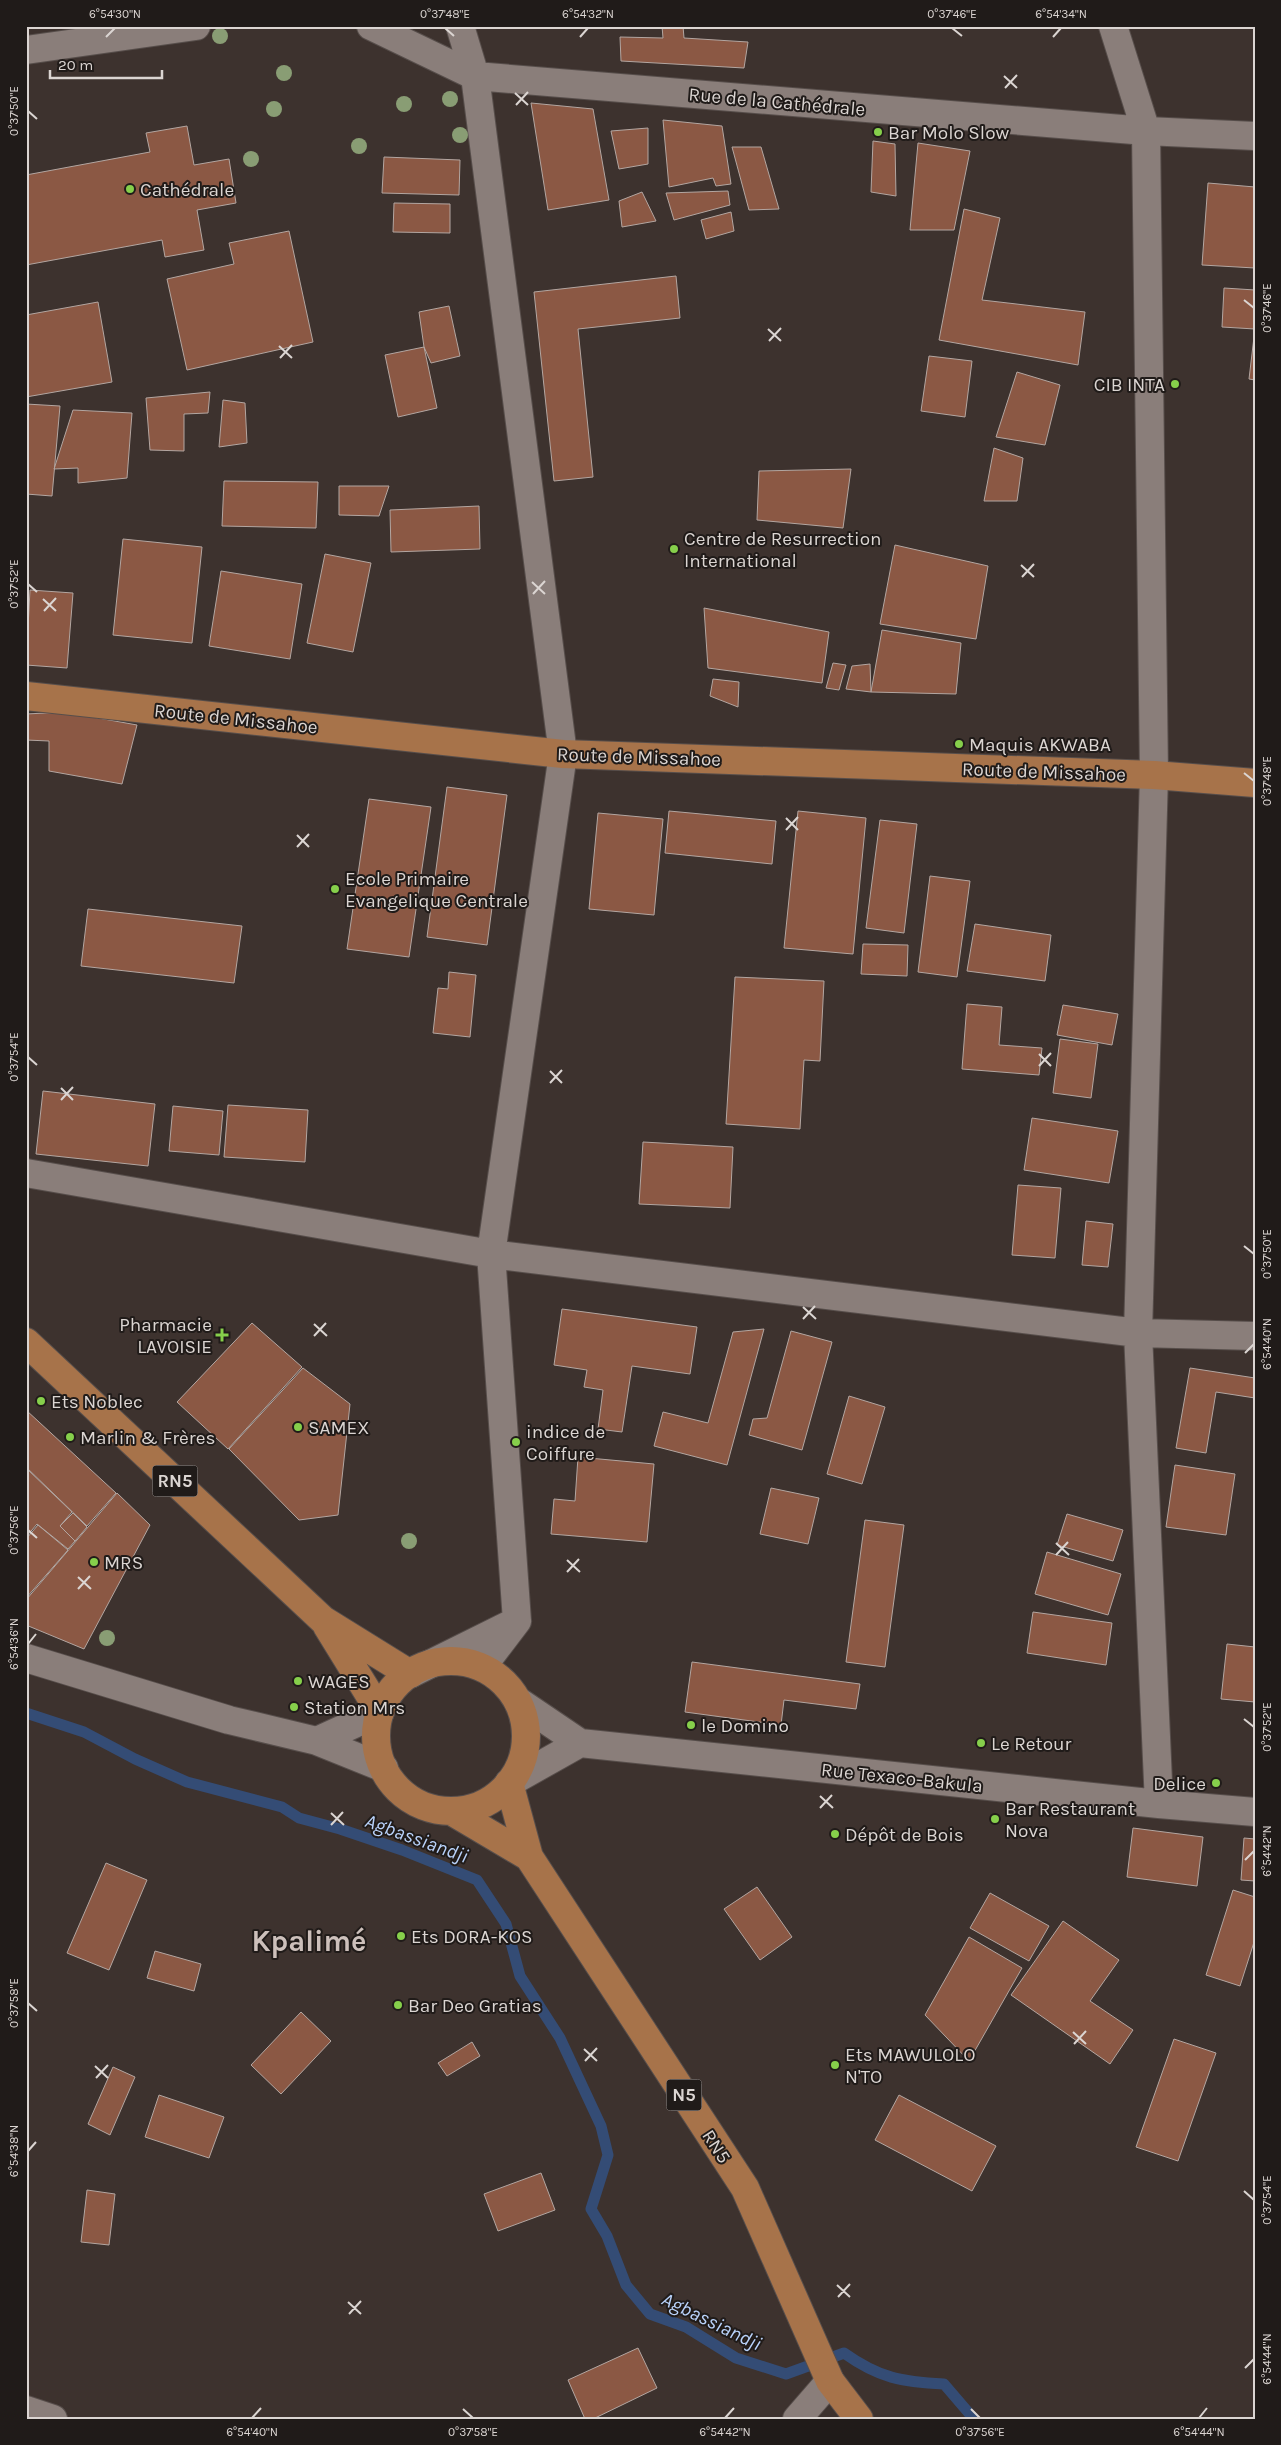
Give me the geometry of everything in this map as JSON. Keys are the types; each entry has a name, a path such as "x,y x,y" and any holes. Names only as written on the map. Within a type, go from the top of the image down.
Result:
{"main road":[{"name":"Route de Missahoe","path":"26,696 563,754 1154,775 1255,783"},
{"name":"RN5","path":"26,1342 323,1620 410,1674"},
{"name":"RN5","path":"323,1620 380,1712"},
{"name":"RN5","path":"457,1661 482,1667 503,1681 518,1701 526,1725 525,1750 516,1774 500,1794 478,1807 453,1812 433,1810 414,1802 398,1790 384,1768 378,1756 376,1736 380,1712 392,1690 410,1674 432,1664 457,1661"},
{"name":"RN5","path":"509,1783 529,1857 745,2188 830,2381"},
{"name":"RN5","path":"453,1812 529,1857"},
{"name":"N5","path":"830,2381 859,2419"}],"street":[{"path":"26,50 196,26"},
{"name":"Rue de la Cathédrale","path":"371,26 475,76 1146,131 1255,136"},
{"path":"460,26 475,76 563,754 491,1254 517,1621 482,1667"},
{"path":"1113,26 1146,131 1154,775 1138,1333 1159,1804"},
{"path":"26,1173 491,1254 1138,1333 1255,1336"},
{"path":"410,1674 517,1621"},
{"path":"26,1658 229,1720 316,1741 384,1768"},
{"name":"Rue Texaco-Bakula","path":"518,1701 580,1743 1159,1804 1255,1812"},
{"path":"316,1741 380,1712"},
{"path":"509,1783 580,1743"},
{"path":"797,2419 830,2381"},
{"path":"26,2410 53,2419"}],"building":[{"path":"662,26 683,26 684,38 748,42 744,68 621,61 620,37 663,38"},
{"path":"531,103 593,109 609,200 548,210"},
{"path":"663,120 722,126 731,184 716,186 713,178 669,187"},
{"name":"Cathédrale","path":"187,126 194,165 229,159 236,203 197,210 204,250 165,257 162,240 26,265 26,175 150,152 146,133"},
{"path":"648,128 648,164 619,169 611,131"},
{"path":"873,141 895,144 896,196 871,192"},
{"path":"918,143 970,151 954,230 910,230"},
{"path":"732,147 761,147 779,209 749,210"},
{"path":"384,157 460,160 459,195 382,193"},
{"path":"1208,183 1255,187 1255,268 1202,265"},
{"path":"728,191 730,205 674,220 666,193"},
{"path":"642,192 656,221 622,227 619,201"},
{"path":"394,203 450,204 450,233 393,232"},
{"path":"964,209 1000,218 982,300 1085,312 1078,365 939,340"},
{"path":"731,212 734,231 706,239 701,220"},
{"path":"289,231 313,342 187,370 167,279 234,264 229,243"},
{"path":"676,276 680,318 578,329 593,477 554,481 534,292"},
{"path":"1224,288 1255,290 1255,329 1222,327"},
{"path":"98,302 112,382 26,397 26,315"},
{"path":"449,306 460,356 431,363 424,347 419,312"},
{"path":"1255,337 1255,380 1249,379"},
{"path":"424,347 437,408 398,417 385,355"},
{"path":"929,356 972,361 965,417 921,411"},
{"path":"1017,372 1060,385 1045,445 996,437"},
{"path":"210,392 208,413 184,414 184,451 150,450 146,398"},
{"path":"223,400 245,403 247,443 219,447"},
{"path":"26,404 60,406 52,496 26,494"},
{"path":"73,410 132,413 127,478 78,483 78,468 54,469"},
{"path":"994,448 1023,458 1017,501 984,501"},
{"path":"851,469 843,528 757,520 759,471"},
{"path":"224,481 318,482 316,528 222,526"},
{"path":"339,486 389,486 379,516 339,515"},
{"path":"479,506 480,549 391,552 390,510"},
{"path":"123,539 202,547 192,643 113,635"},
{"path":"895,545 988,566 976,639 880,624"},
{"path":"325,554 371,563 353,652 307,643"},
{"path":"221,571 302,584 290,659 209,646"},
{"path":"30,590 73,593 67,668 26,665"},
{"path":"704,608 829,632 822,683 708,668"},
{"path":"882,630 961,643 956,694 871,692"},
{"path":"833,663 846,665 839,690 826,688"},
{"path":"870,664 871,692 846,689 852,666"},
{"path":"713,679 739,682 738,707 710,696"},
{"path":"65,712 137,725 122,784 49,771 49,741 26,740 26,714"},
{"path":"447,787 507,795 487,945 427,937"},
{"path":"369,799 431,807 409,957 347,949"},
{"path":"669,811 776,821 772,864 665,853"},
{"path":"798,811 866,818 853,954 784,948"},
{"path":"598,813 663,819 654,915 589,909"},
{"path":"880,820 917,824 904,933 866,928"},
{"path":"930,876 970,881 957,977 918,972"},
{"path":"88,909 242,926 234,983 81,966"},
{"path":"975,924 1051,935 1045,981 967,971"},
{"path":"863,944 908,945 907,976 861,974"},
{"path":"449,972 476,975 470,1037 433,1033 438,988 448,989"},
{"path":"735,977 824,981 820,1061 804,1060 800,1129 726,1124"},
{"path":"967,1004 1002,1007 999,1045 1042,1048 1039,1075 962,1069"},
{"path":"1063,1005 1118,1014 1112,1045 1057,1035"},
{"path":"1060,1039 1098,1044 1091,1098 1053,1093"},
{"path":"43,1091 155,1104 148,1166 36,1154"},
{"path":"228,1105 308,1110 305,1162 224,1157"},
{"path":"173,1106 223,1111 219,1155 169,1151"},
{"path":"1032,1118 1118,1131 1109,1183 1024,1170"},
{"path":"643,1142 733,1147 730,1208 639,1204"},
{"path":"1018,1185 1061,1188 1055,1258 1012,1255"},
{"path":"1086,1221 1113,1224 1108,1267 1082,1265"},
{"path":"562,1309 697,1327 690,1374 632,1366 622,1432 598,1429 603,1390 584,1387 587,1370 554,1365"},
{"path":"252,1323 302,1367 228,1449 177,1402"},
{"path":"764,1329 727,1465 654,1446 663,1412 708,1423 733,1332"},
{"path":"791,1331 832,1342 802,1450 749,1435 753,1419 767,1418"},
{"name":"SAMEX","path":"303,1368 350,1404 338,1515 299,1520 229,1449"},
{"path":"1190,1368 1255,1378 1255,1398 1216,1392 1206,1453 1176,1448"},
{"path":"849,1396 885,1407 862,1484 827,1474"},
{"path":"26,1410 116,1493 87,1526 26,1467"},
{"path":"578,1457 654,1464 647,1542 551,1534 554,1499 575,1501"},
{"path":"1175,1465 1235,1474 1226,1535 1166,1527"},
{"path":"26,1468 72,1512 60,1526 75,1541 68,1549 37,1524 26,1537"},
{"path":"771,1488 819,1498 808,1544 760,1534"},
{"name":"MRS","path":"117,1493 150,1525 84,1649 26,1625 26,1600"},
{"path":"73,1513 87,1527 75,1541 60,1526"},
{"path":"1067,1514 1123,1530 1113,1561 1057,1545"},
{"path":"865,1520 904,1525 885,1667 846,1662"},
{"path":"38,1525 68,1550 26,1598 26,1539"},
{"path":"1047,1552 1121,1574 1108,1615 1035,1594"},
{"path":"1033,1612 1112,1623 1106,1665 1027,1653"},
{"path":"1227,1644 1255,1647 1255,1702 1221,1699"},
{"path":"692,1662 860,1684 856,1709 784,1700 781,1725 685,1712"},
{"path":"1133,1828 1203,1837 1197,1886 1127,1877"},
{"path":"1244,1838 1255,1839 1255,1881 1241,1880"},
{"path":"106,1863 147,1880 109,1970 67,1953"},
{"path":"757,1887 792,1937 760,1960 724,1909"},
{"path":"1233,1890 1255,1897 1255,1939 1240,1986 1206,1975"},
{"path":"990,1893 1049,1926 1029,1961 970,1928"},
{"path":"1063,1921 1119,1960 1090,2001 1133,2030 1110,2064 1011,1995"},
{"path":"969,1937 1022,1968 969,2061 925,2015"},
{"path":"155,1951 201,1964 194,1991 147,1978"},
{"path":"301,2012 331,2041 281,2094 251,2065"},
{"path":"1174,2039 1216,2053 1178,2161 1136,2147"},
{"path":"472,2042 480,2056 447,2076 438,2063"},
{"path":"113,2067 135,2077 110,2135 88,2124"},
{"path":"159,2095 224,2117 209,2158 145,2137"},
{"path":"899,2095 996,2146 972,2191 875,2140"},
{"path":"541,2173 555,2210 498,2231 484,2194"},
{"path":"87,2190 115,2194 109,2245 81,2242"},
{"path":"638,2348 657,2388 593,2419 585,2419 568,2380"}],"waterway":[{"name":"Agbassiandji","path":"26,1713 84,1732 135,1759 187,1782 282,1807 299,1818 340,1829 402,1850 477,1880 506,1924 520,1976 560,2038 601,2126 608,2155 591,2209 607,2236 626,2285 650,2314 686,2327 736,2358 786,2374 844,2353 868,2368 891,2377 916,2382 944,2384 974,2419"}],"place":[{"name":"Bar Molo Slow","path":"878,132"},
{"name":"Cathédrale","path":"130,189"},
{"name":"CIB INTA","path":"1175,384"},
{"name":"Centre de Resurrection International","path":"674,549"},
{"name":"Maquis AKWABA","path":"959,744"},
{"name":"Ecole Primaire Evangelique Centrale","path":"335,889"},
{"name":"Pharmacie LAVOISIE","path":"222,1335"},
{"name":"Ets Noblec","path":"41,1401"},
{"name":"SAMEX","path":"298,1427"},
{"name":"Marlin & Frères","path":"70,1437"},
{"name":"indice de Coiffure","path":"516,1442"},
{"name":"MRS","path":"94,1562"},
{"name":"WAGES","path":"298,1681"},
{"name":"Station Mrs","path":"294,1707"},
{"name":"le Domino","path":"691,1725"},
{"name":"Le Retour","path":"981,1743"},
{"name":"Delice","path":"1216,1783"},
{"name":"Bar Restaurant Nova","path":"995,1819"},
{"name":"Dépôt de Bois","path":"835,1834"},
{"name":"Ets DORA-KOS","path":"401,1936"},
{"name":"Bar Deo Gratias","path":"398,2005"},
{"name":"Ets MAWULOLO N'TO","path":"835,2065"}],"district":[{"name":"Kpalimé","path":"309,1941"}]}
